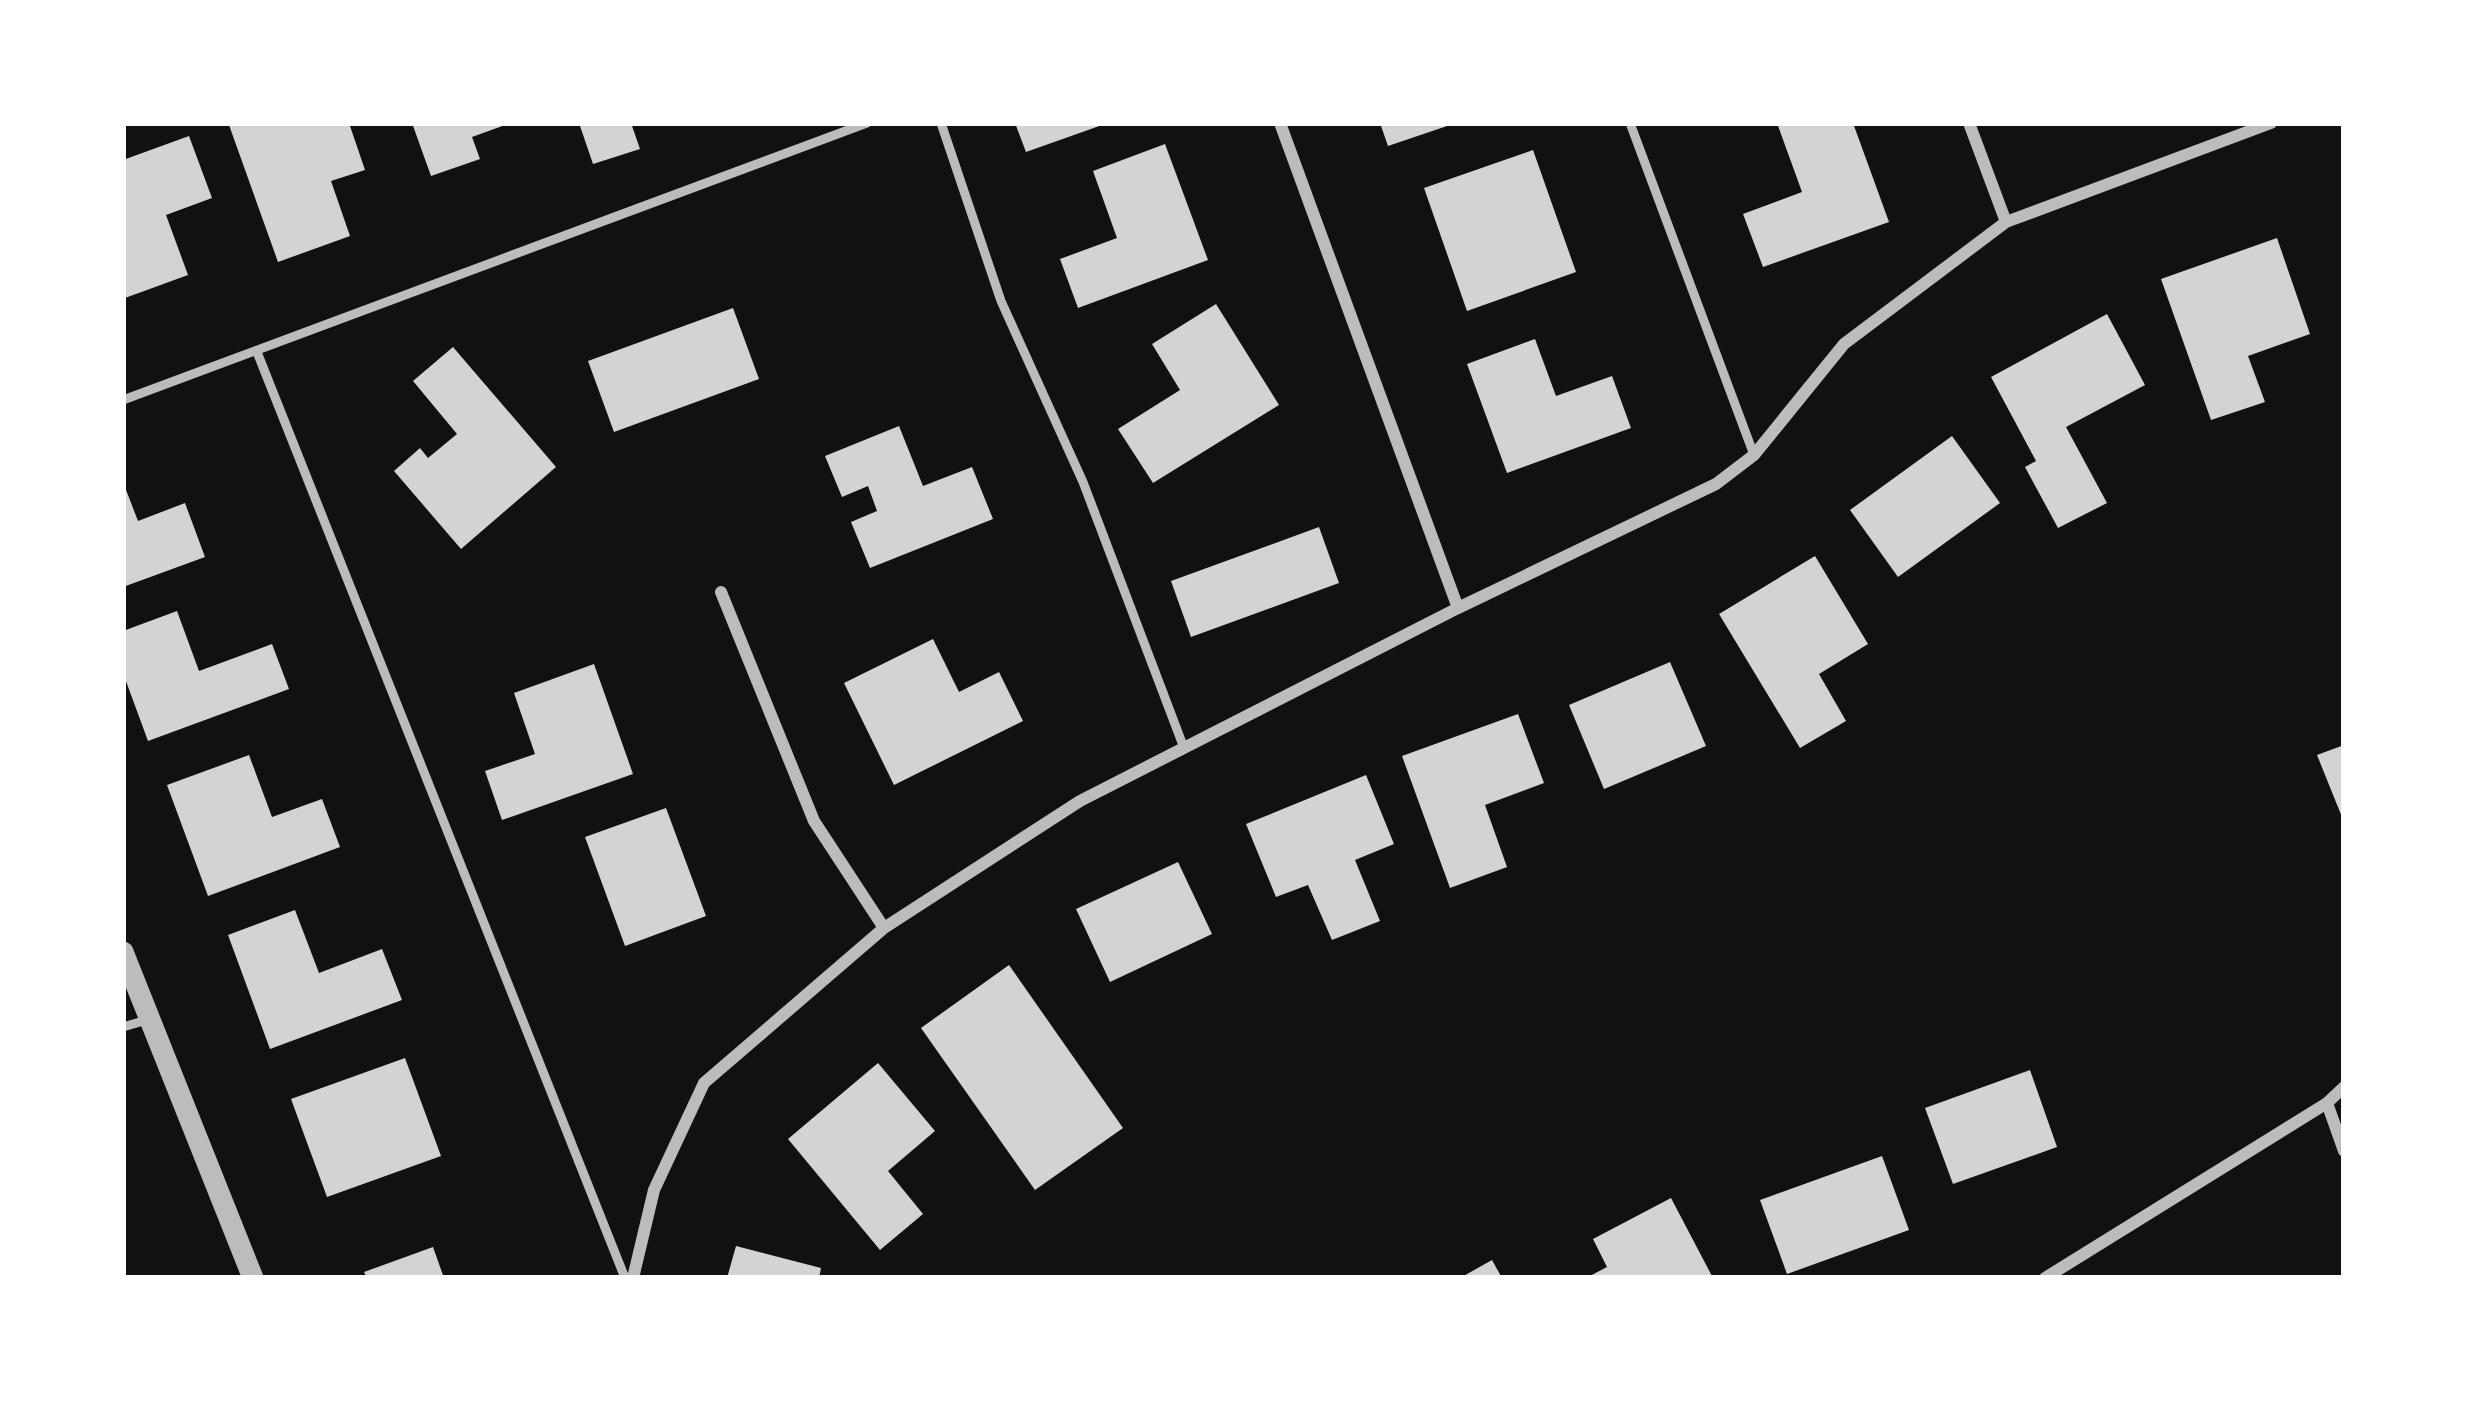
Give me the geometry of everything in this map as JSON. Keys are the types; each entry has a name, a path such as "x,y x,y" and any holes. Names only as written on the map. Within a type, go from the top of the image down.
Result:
{"street":[{"path":"1280,123 1458,608"},
{"path":"1969,123 2006,222"},
{"path":"629,1278 653,1190 704,1083 884,928 1080,801 1458,608 1716,484 1754,455 1844,344 2006,222 2271,123"},
{"path":"721,592 814,820 884,928"},
{"path":"123,952 253,1278"},
{"path":"2045,1278 2326,1103 2344,1087"},
{"path":"2326,1103 2344,1151"}],"lane":[{"path":"123,400 867,123"},
{"path":"941,123 1001,301 1083,482 1184,748"},
{"path":"1630,123 1754,455"},
{"path":"257,352 629,1278"},
{"path":"123,1028 150,1019"}],"building":[{"path":"349,123 365,170 331,181 350,236 278,262 229,125"},
{"path":"412,123 508,124 472,137 480,159 431,176"},
{"path":"579,123 631,123 640,149 593,164"},
{"path":"1015,123 1105,123 1105,124 1026,152"},
{"path":"1380,123 1453,123 1453,124 1388,146"},
{"path":"1777,123 1853,123 1889,222 1763,267 1743,214 1802,192"},
{"path":"189,136 212,198 166,215 188,275 125,298 123,160"},
{"path":"1165,144 1208,260 1078,308 1060,259 1117,238 1093,171"},
{"path":"1533,150 1576,272 1467,311 1424,188"},
{"path":"2277,238 2310,334 2248,356 2265,402 2211,420 2161,279"},
{"path":"1216,304 1279,405 1153,483 1118,429 1180,390 1152,344"},
{"path":"733,308 759,379 614,432 588,361"},
{"path":"2107,314 2145,385 2066,427 2107,503 2058,528 2025,467 2036,461 1991,377"},
{"path":"1535,339 1556,396 1612,376 1631,428 1507,473 1467,364"},
{"path":"453,347 556,467 461,549 394,471 420,448 428,458 457,434 413,381"},
{"path":"899,426 923,486 972,467 993,519 870,568 851,522 877,511 868,486 842,497 825,456"},
{"path":"1952,436 2000,503 1898,577 1850,510"},
{"path":"123,482 138,521 185,503 205,557 123,587"},
{"path":"1319,527 1339,583 1191,637 1171,581"},
{"path":"1815,556 1868,644 1819,674 1846,721 1800,748 1719,614"},
{"path":"177,611 199,671 272,644 289,689 148,741 123,673 123,631"},
{"path":"933,639 959,692 999,672 1023,721 894,785 844,683"},
{"path":"1670,662 1706,746 1604,789 1569,705"},
{"path":"594,664 633,774 502,820 485,771 535,754 514,693"},
{"path":"1518,714 1544,783 1485,805 1507,867 1450,888 1402,756"},
{"path":"2344,745 2344,822 2317,755"},
{"path":"249,755 272,817 322,799 340,847 208,896 167,785"},
{"path":"1366,775 1394,844 1355,860 1380,921 1332,940 1308,885 1276,897 1246,824"},
{"path":"666,808 706,916 625,946 585,837"},
{"path":"1178,862 1212,934 1110,982 1076,909"},
{"path":"295,910 319,973 382,949 402,1000 270,1049 228,935"},
{"path":"1009,965 1123,1128 1035,1190 921,1028"},
{"path":"405,1058 441,1156 327,1197 291,1099"},
{"path":"878,1063 935,1131 888,1171 923,1214 880,1250 788,1139"},
{"path":"2030,1070 2057,1147 1953,1184 1925,1108"},
{"path":"1882,1156 1909,1230 1787,1274 1760,1200"},
{"path":"1671,1198 1713,1278 1586,1278 1607,1267 1593,1239"},
{"path":"736,1246 821,1268 819,1278 727,1278"},
{"path":"433,1247 444,1278 367,1278 364,1272"},
{"path":"1492,1260 1502,1278 1460,1278"}]}
